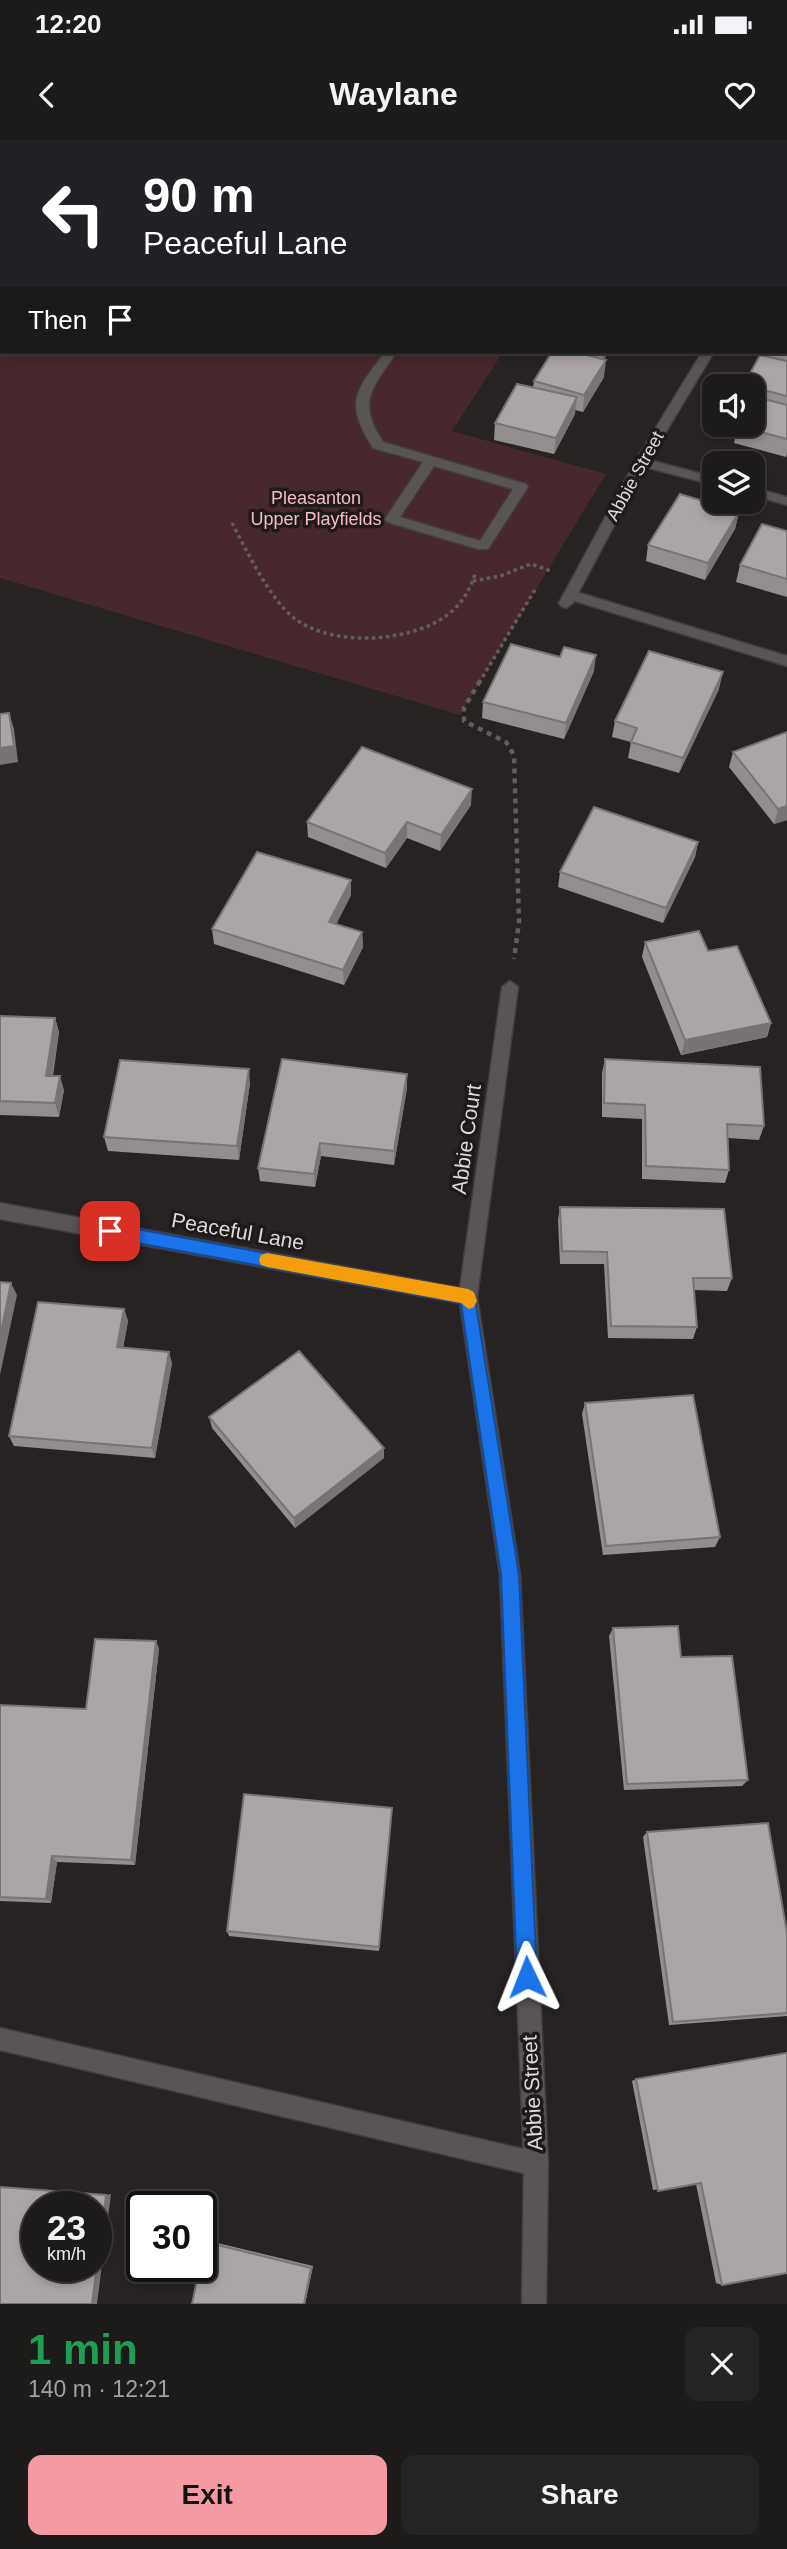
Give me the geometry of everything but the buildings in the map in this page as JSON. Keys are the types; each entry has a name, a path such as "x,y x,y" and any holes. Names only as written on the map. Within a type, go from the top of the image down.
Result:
{"street":[{"path":"390,354 364,390 360,412 366,428 378,445 431,460 521,487 483,546 392,519 431,460"},
{"name":"Abbie Street","path":"707,354 640,462 568,599 787,662"},
{"path":"640,462 702,478"},
{"path":"765,495 787,501"},
{"name":"Abbie Court","path":"468,1297 510,987"},
{"name":"Peaceful Lane","path":"0,1211 468,1297"},
{"name":"Abbie Street","path":"468,1297 510,1575 536,2164 534,2304"},
{"path":"0,2039 536,2164"}],"path":[{"path":"232,523 290,616 314,630 377,636 423,628 444,618 463,600 473,581 483,546"},
{"path":"473,581 500,576 531,564 579,579"},
{"path":"510,987 519,922 514,755 511,745 502,738 474,730 464,721 464,708 548,570"}],"green space":[{"name":"Pleasanton Upper Playfields","path":"0,354 502,354 452,431 606,474 460,715 0,578"}],"slow traffic":[{"path":"267,1260 468,1297 469,1301"}],"route":[{"path":"110,1231 468,1297 510,1575 527,1977"}]}
